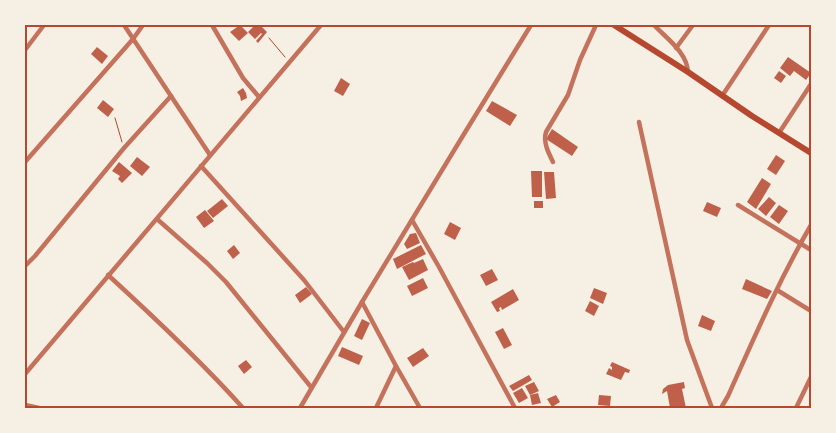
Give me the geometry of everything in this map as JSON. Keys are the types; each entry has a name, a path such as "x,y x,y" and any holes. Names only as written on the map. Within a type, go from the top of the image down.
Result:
{"main road":[{"path":"617,26 811,153"}],"street":[{"path":"25,50 44,25"},
{"path":"124,25 210,155"},
{"path":"25,162 133,39 143,25"},
{"path":"212,25 243,78 259,97"},
{"path":"25,374 320,25"},
{"path":"300,408 362,302 531,25"},
{"path":"553,162 546,146 546,132 568,95 580,60 596,25"},
{"path":"654,25 685,60 688,72"},
{"path":"676,48 693,25"},
{"path":"722,96 768,25"},
{"path":"780,133 811,84"},
{"path":"25,266 124,148 171,96"},
{"path":"639,122 687,340 712,408"},
{"path":"201,166 304,280 344,332"},
{"path":"738,206 811,250"},
{"path":"157,218 226,282 312,387"},
{"path":"412,220 515,408"},
{"path":"721,408 800,243 811,225"},
{"path":"108,275 220,382 243,408"},
{"path":"777,290 811,311"},
{"path":"362,302 420,408"},
{"path":"376,408 396,366"},
{"path":"796,408 811,377"},
{"path":"25,405 39,408"}],"path":[{"path":"269,38 289,62"},
{"path":"115,118 124,148"}],"building":[{"path":"240,25 248,33 239,41 230,32"},
{"path":"255,25 260,25 267,32 258,43 256,41 262,34 255,39 248,32"},
{"path":"97,47 108,56 102,64 91,54"},
{"path":"788,57 811,73 806,80 794,71 790,76 780,68"},
{"path":"779,71 786,76 781,83 774,78"},
{"path":"341,78 350,84 343,96 334,91"},
{"path":"243,88 247,98 241,101 237,92"},
{"path":"103,100 114,109 108,117 97,108"},
{"path":"492,101 517,115 510,126 486,111"},
{"path":"552,129 578,147 572,156 546,139"},
{"path":"776,155 785,161 776,175 767,169"},
{"path":"137,157 150,167 142,176 130,166"},
{"path":"119,162 132,173 122,183 118,179 120,176 112,171"},
{"path":"531,171 542,171 542,197 532,197"},
{"path":"544,172 554,172 556,198 546,199"},
{"path":"762,178 771,184 756,209 747,202"},
{"path":"769,197 776,203 766,216 758,209"},
{"path":"222,199 228,206 213,218 207,211"},
{"path":"534,201 543,201 543,208 534,208"},
{"path":"707,202 721,208 717,217 703,211"},
{"path":"779,205 788,211 779,224 770,217"},
{"path":"205,210 214,221 204,228 196,217"},
{"path":"450,222 461,228 455,240 444,234"},
{"path":"416,233 420,243 407,249 404,244 410,234"},
{"path":"234,245 240,253 233,259 227,251"},
{"path":"421,245 426,254 397,269 393,259"},
{"path":"423,259 428,270 409,280 402,267"},
{"path":"492,269 498,280 486,286 480,275"},
{"path":"423,278 428,288 412,296 407,286"},
{"path":"746,279 772,291 767,299 742,289"},
{"path":"306,287 312,294 300,303 295,295"},
{"path":"594,288 607,293 603,304 590,298"},
{"path":"513,289 519,300 502,310 501,307 499,308 500,311 497,312 491,302"},
{"path":"590,301 599,306 594,316 585,311"},
{"path":"702,315 715,321 711,331 698,326"},
{"path":"362,319 370,323 362,340 354,336"},
{"path":"503,328 512,345 504,349 495,332"},
{"path":"342,347 363,356 359,365 338,356"},
{"path":"423,348 429,356 413,367 407,358"},
{"path":"246,360 252,367 244,374 238,366"},
{"path":"612,362 630,370 629,373 625,372 621,380 606,374 609,368 612,370 610,366"},
{"path":"529,375 532,380 513,391 509,386"},
{"path":"534,382 539,391 530,395 525,386"},
{"path":"684,382 685,388 682,389 686,408 670,408 667,391 662,394 663,389 668,385"},
{"path":"522,388 528,398 519,403 513,393"},
{"path":"538,393 541,403 532,405 530,395"},
{"path":"556,395 560,402 552,407 547,399"},
{"path":"599,395 611,396 610,406 598,405"}]}
